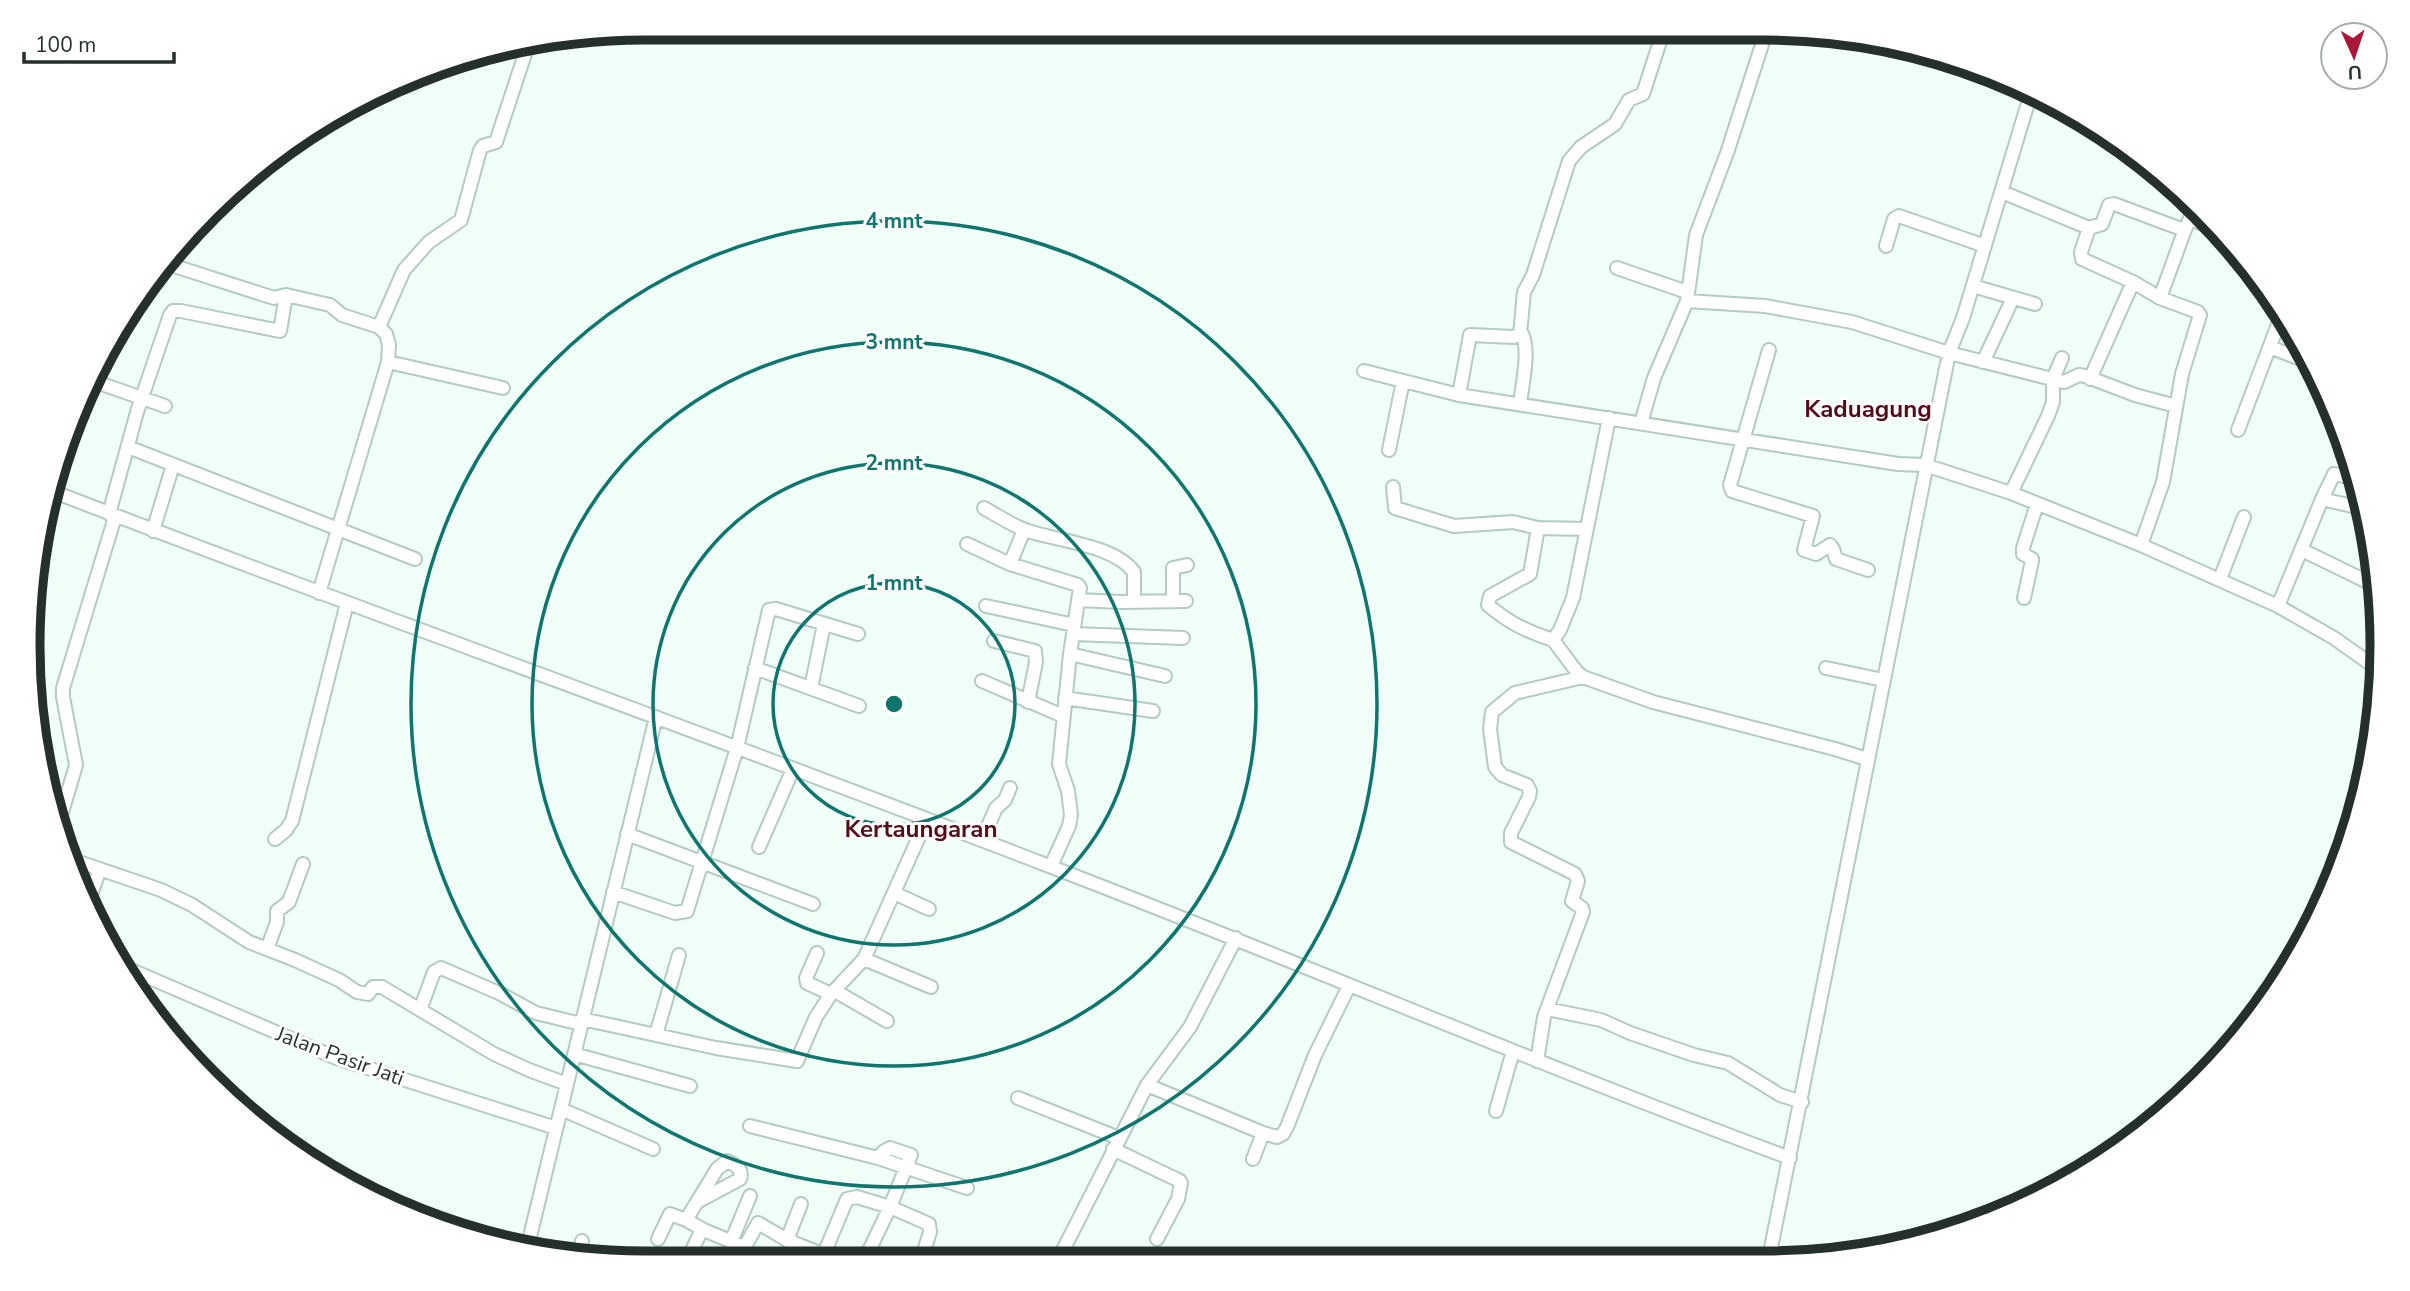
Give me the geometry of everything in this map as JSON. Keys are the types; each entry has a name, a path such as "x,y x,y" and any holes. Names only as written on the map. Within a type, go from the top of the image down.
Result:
{"street":[{"path":"1520,404 1525,366 1525,341 1521,332 1524,292 1533,275 1569,161 1581,147 1615,124 1629,100 1643,94 1660,40"},
{"path":"1641,423 1654,378 1687,296 1696,235 1727,153 1763,40"},
{"path":"379,327 404,270 429,242 461,220 480,150 496,142 526,52"},
{"path":"1771,1251 1948,353 1963,318 2029,101"},
{"path":"2002,192 2089,228 2102,224 2109,205 2114,204 2190,218 2160,298"},
{"path":"1886,246 1894,219 1899,216 1985,246"},
{"path":"2089,228 2081,252 2082,259 2200,315 2182,374 2162,482 2141,545"},
{"path":"174,266 274,298 286,295 330,305 342,315 379,327 386,334 389,345 388,362 319,593"},
{"path":"1617,268 1687,296 1798,310 1852,322 1948,353 2053,379 2070,381 2079,375 2176,406"},
{"path":"2090,379 2133,282"},
{"path":"1973,286 2035,304"},
{"path":"63,809 76,765 63,688 112,515 128,447 167,320 173,311 280,331 286,295"},
{"path":"1983,362 2013,298"},
{"path":"2238,430 2278,325"},
{"path":"1459,395 1470,335 1514,337 1521,332"},
{"path":"2270,347 2296,357"},
{"path":"1769,350 1730,485 1732,491 1813,516 1804,550 1816,554 1830,545 1836,559 1868,570"},
{"path":"2011,493 2048,416 2053,402 2053,379 2062,358"},
{"path":"388,362 503,388"},
{"path":"1364,371 1459,395 1744,441 1898,464 1925,465 2011,493 2220,579 2278,606 2334,638 2369,663"},
{"path":"1389,450 1403,381"},
{"path":"100,384 165,406"},
{"path":"1553,640 1573,598 1609,418"},
{"path":"128,447 415,559"},
{"path":"153,531 173,465"},
{"path":"2278,606 2334,474 2345,476"},
{"path":"1393,487 1395,508 1442,523 1458,526 1513,522 1538,528 1586,529"},
{"path":"60,495 1051,866 1237,938 1537,1061 1790,1158"},
{"path":"2322,499 2353,506"},
{"path":"2024,598 2032,559 2024,554 2022,548 2037,504"},
{"path":"984,508 1024,530 1086,546 1128,565 1134,572 1134,602"},
{"path":"2220,579 2244,517"},
{"path":"1538,528 1530,574 1490,596 1488,605 1523,631 1553,640 1583,677 1653,702 1867,759"},
{"path":"1010,564 1024,530"},
{"path":"967,544 1010,564 1078,585 1080,588 1070,654 1059,764 1068,791 1071,815 1069,826 1051,866"},
{"path":"2302,550 2366,581"},
{"path":"1173,601 1173,568 1187,565"},
{"path":"1078,600 1186,601"},
{"path":"275,839 292,821 347,603"},
{"path":"986,607 1073,630 1183,638"},
{"path":"613,892 675,914 687,911 737,748 769,610 776,609 858,634"},
{"path":"811,688 824,624"},
{"path":"994,641 1035,651 1028,702"},
{"path":"1070,654 1165,676"},
{"path":"755,668 859,706"},
{"path":"1826,668 1882,680"},
{"path":"1537,1061 1547,1009 1583,912 1582,908 1572,901 1578,878 1575,873 1511,842 1511,833 1530,791 1527,785 1502,775 1495,767 1490,718 1496,707 1515,692 1583,677"},
{"path":"982,681 1063,716"},
{"path":"1065,698 1153,711"},
{"path":"529,1239 656,717"},
{"path":"759,847 793,769"},
{"path":"982,840 994,812 1005,800 1010,788"},
{"path":"420,1010 436,970 441,968 499,993 536,1013 797,1061 816,1017 833,992 864,959 927,819"},
{"path":"627,834 813,904"},
{"path":"81,863 170,894 250,942 339,980 357,992 368,994 373,987 382,987 494,1054 567,1084"},
{"path":"267,948 277,922 277,911 289,902 303,864"},
{"path":"92,891 100,869"},
{"path":"894,893 929,909"},
{"path":"1062,1251 1147,1084 1190,1027 1237,938"},
{"path":"817,953 806,978 807,983 833,992 887,1021"},
{"path":"656,1035 679,955"},
{"path":"864,959 931,987"},
{"name":"Jalan Pasir Jati","path":"136,972 336,1058 556,1128"},
{"path":"1147,1084 1277,1137 1283,1134 1315,1055 1349,986"},
{"path":"1547,1009 1601,1020 1694,1055 1728,1063 1780,1095 1802,1102"},
{"path":"1496,1111 1513,1051"},
{"path":"574,1054 690,1086"},
{"path":"1018,1098 1116,1143 1181,1183 1178,1199 1157,1239"},
{"path":"561,1109 653,1149"},
{"path":"750,1126 878,1158 910,1156 967,1188"},
{"path":"1253,1160 1263,1133"},
{"path":"869,1251 910,1156"},
{"path":"731,1242 750,1195"},
{"path":"822,1251 847,1199 857,1197 890,1207 929,1224 930,1232 924,1251"},
{"path":"687,1220 697,1202"},
{"path":"788,1251 801,1204"},
{"path":"658,1239 670,1214 745,1247"},
{"path":"742,1215 810,1251"},
{"path":"743,1251 758,1223"},
{"path":"692,1251 702,1229"},
{"path":"580,1247 582,1241"}],"district":[{"name":"Kaduagung","path":"1868,409"},
{"name":"Kertaungaran","path":"921,829"}]}
